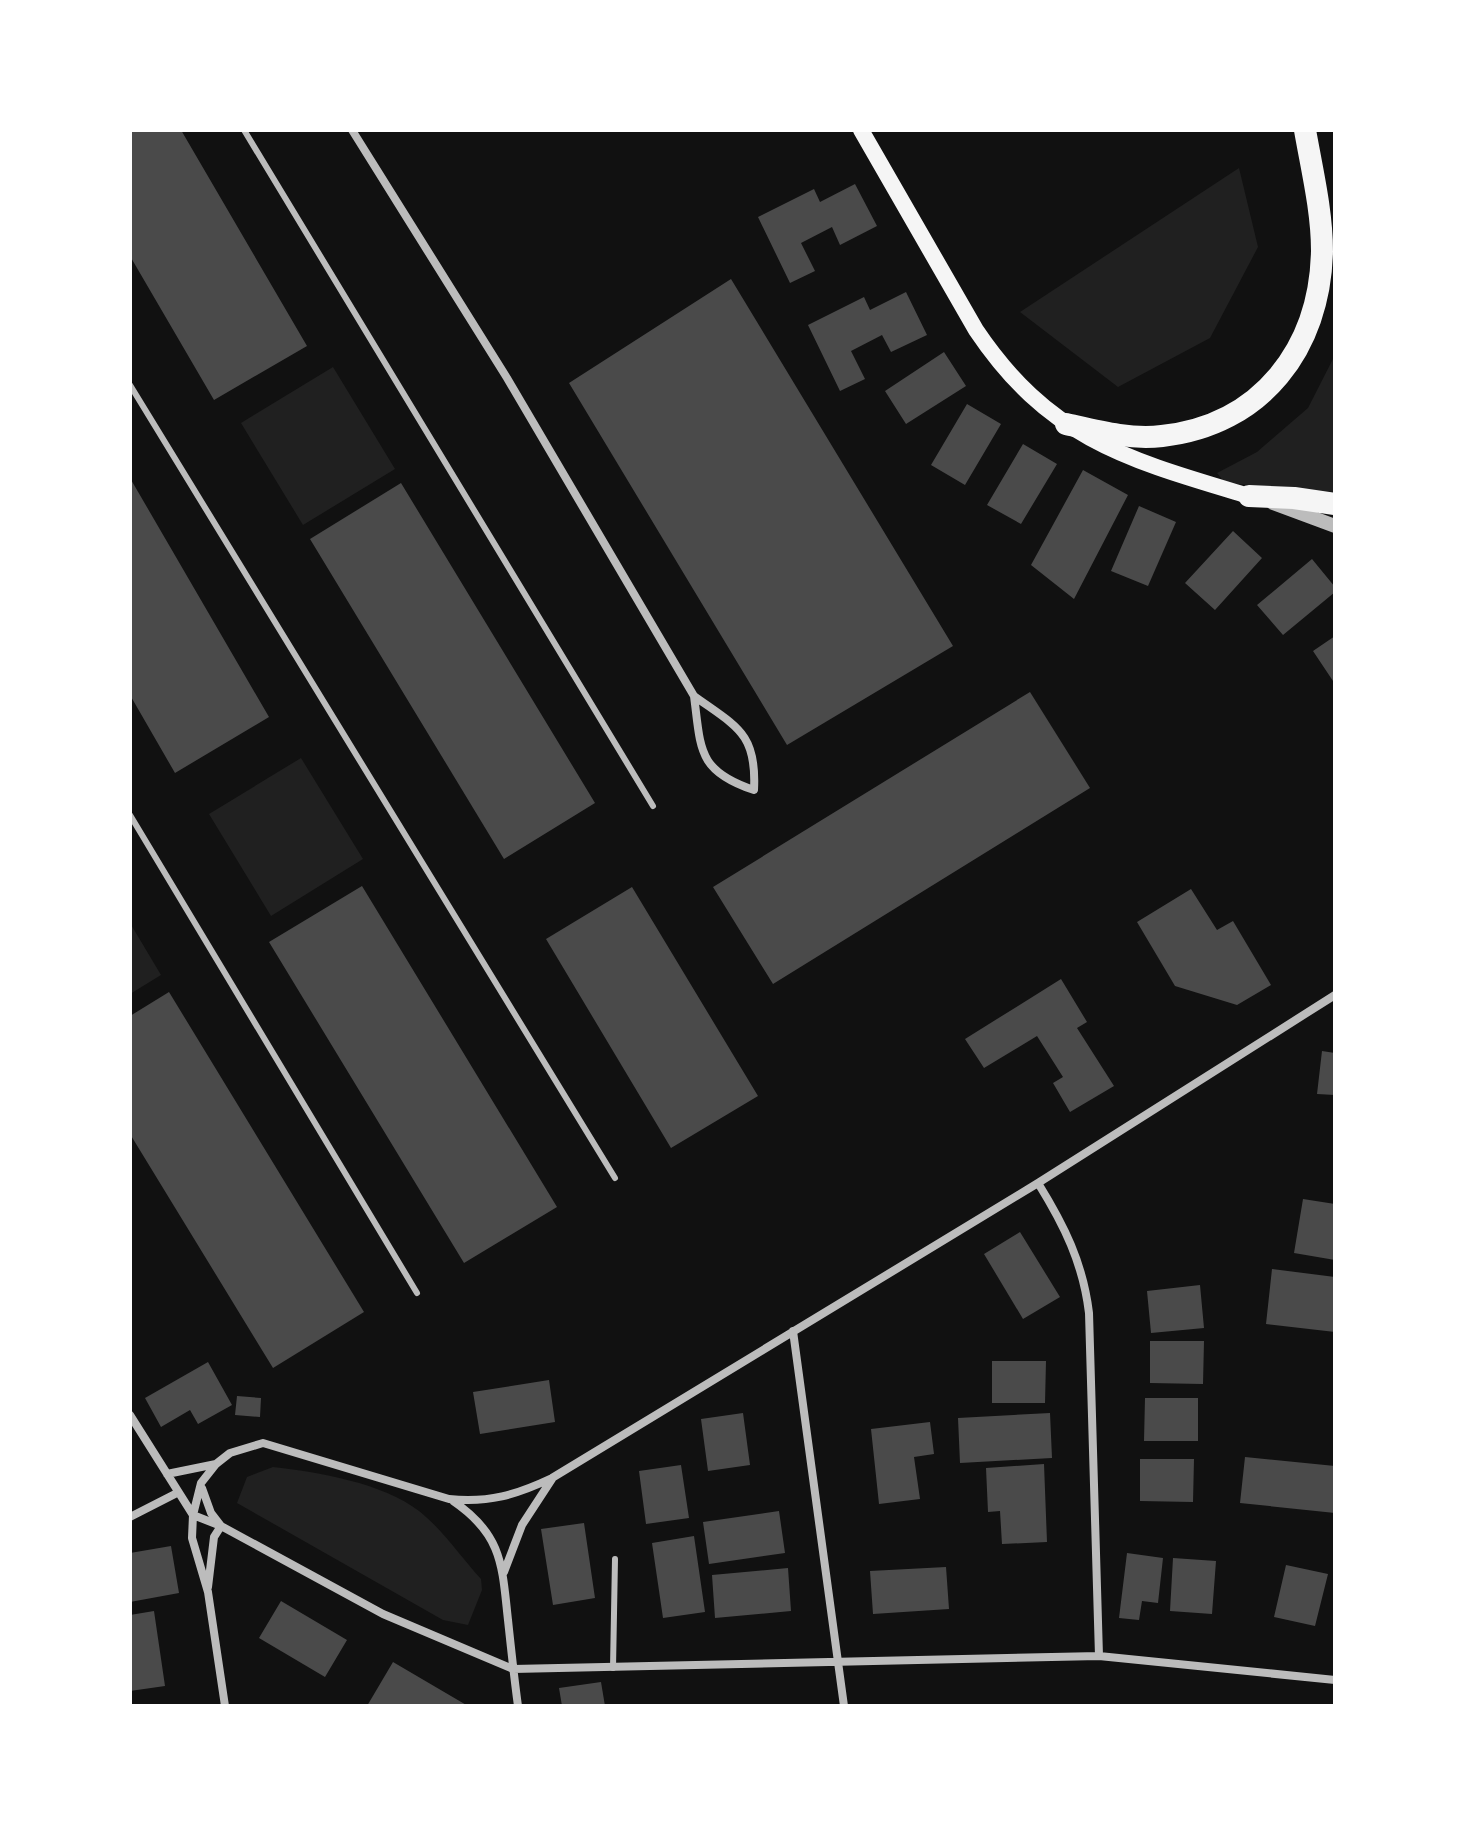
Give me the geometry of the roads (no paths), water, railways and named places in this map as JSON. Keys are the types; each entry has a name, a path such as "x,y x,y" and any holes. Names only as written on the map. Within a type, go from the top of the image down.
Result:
{"highway":[{"path":"1066,424 1099,432 1145,437 1182,433 1242,409 1275,383 1302,340 1313,315 1318,289 1322,251 1320,220 1305,130"},
{"path":"1249,496 1335,504"}],"main road":[{"path":"861,130 960,305 991,353 1027,393 1066,424 1098,443 1152,467 1249,496"}],"street":[{"path":"352,130 507,378 694,696 701,748 716,772 726,781 754,790 755,762 751,747 734,725 694,696"},
{"path":"1249,496 1335,526"},
{"path":"225,1706 208,1592 192,1538 193,1515 201,1483 216,1464 230,1453 263,1443 449,1499 476,1502 509,1495 552,1478 1038,1183 1335,995"},
{"path":"1038,1183 1070,1238 1086,1289 1099,1656"},
{"path":"793,1331 844,1706"},
{"path":"130,1415 193,1515 221,1526 383,1614 513,1669 1099,1656 1335,1680"},
{"path":"167,1474 216,1464"},
{"path":"504,1572 522,1525 552,1478"},
{"path":"201,1483 211,1513 221,1526"},
{"path":"130,1517 177,1493"},
{"path":"449,1499 485,1530 504,1572 518,1706"},
{"path":"208,1592 214,1537 221,1526"}],"lane":[{"path":"244,130 653,806"},
{"path":"130,385 615,1178"},
{"path":"130,815 417,1293"},
{"path":"613,1668 615,1559"}]}
